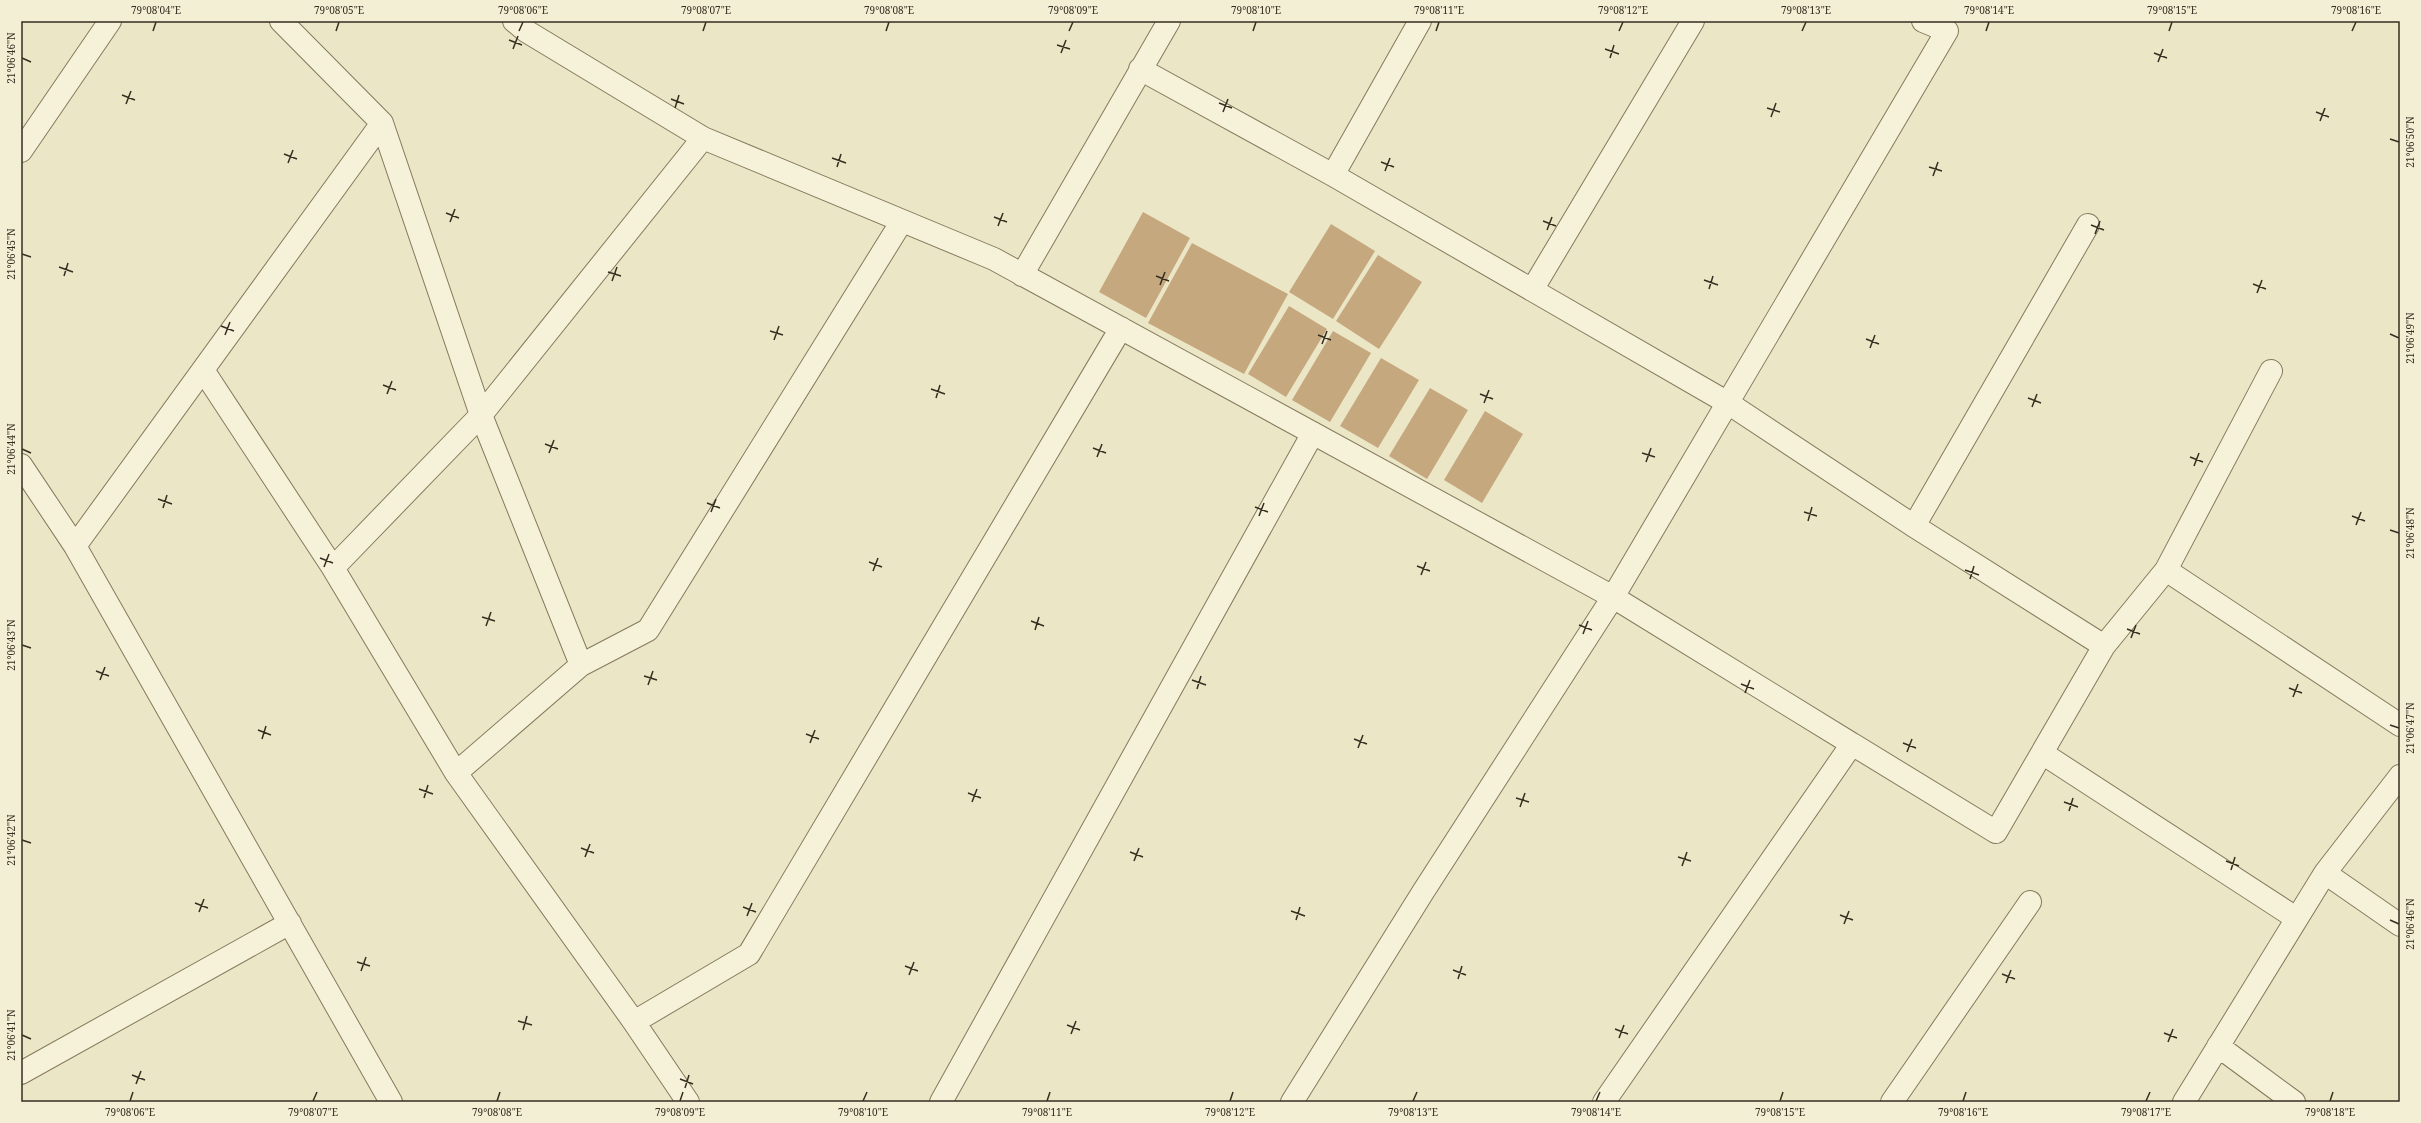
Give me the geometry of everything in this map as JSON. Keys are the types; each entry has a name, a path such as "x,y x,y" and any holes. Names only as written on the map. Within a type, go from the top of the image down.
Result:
{"street":[{"path":"21,151 110,21"},
{"path":"281,21 382,122 481,415 581,665"},
{"path":"514,21 526,31 704,138 994,259 1613,597 1996,832 2104,646 2166,570 2271,371"},
{"path":"1022,275 1169,21"},
{"path":"1333,175 1420,21"},
{"path":"1532,290 1693,21"},
{"path":"1292,1102 1427,886 1613,597 1947,31 1923,21"},
{"path":"1140,69 1333,175 1728,403 1914,526 2104,646"},
{"path":"75,546 382,122"},
{"path":"333,568 481,415 704,138"},
{"path":"456,773 581,665 648,630 902,221"},
{"path":"1914,526 2088,225"},
{"path":"634,1022 748,954 1121,328"},
{"path":"203,370 333,568 456,773 634,1022 688,1102"},
{"path":"942,1102 1313,433"},
{"path":"21,465 75,546 391,1102"},
{"path":"2166,570 2400,725"},
{"path":"1604,1102 1852,744"},
{"path":"2042,753 2296,918"},
{"path":"2184,1102 2325,873 2400,776"},
{"path":"2325,873 2400,925"},
{"path":"1892,1102 2030,902"},
{"path":"21,1073 290,923"},
{"path":"2218,1046 2294,1102"}],"building":[{"path":"1143,212 1190,238 1146,318 1099,292"},
{"path":"1331,224 1375,251 1333,319 1289,292"},
{"path":"1192,243 1288,294 1244,374 1148,323"},
{"path":"1378,255 1422,282 1379,349 1336,321"},
{"path":"1289,306 1327,329 1286,397 1248,374"},
{"path":"1333,331 1371,353 1330,422 1292,400"},
{"path":"1381,358 1419,380 1378,448 1340,426"},
{"path":"1430,388 1468,410 1427,479 1389,456"},
{"path":"1485,411 1523,434 1482,503 1444,480"}]}
